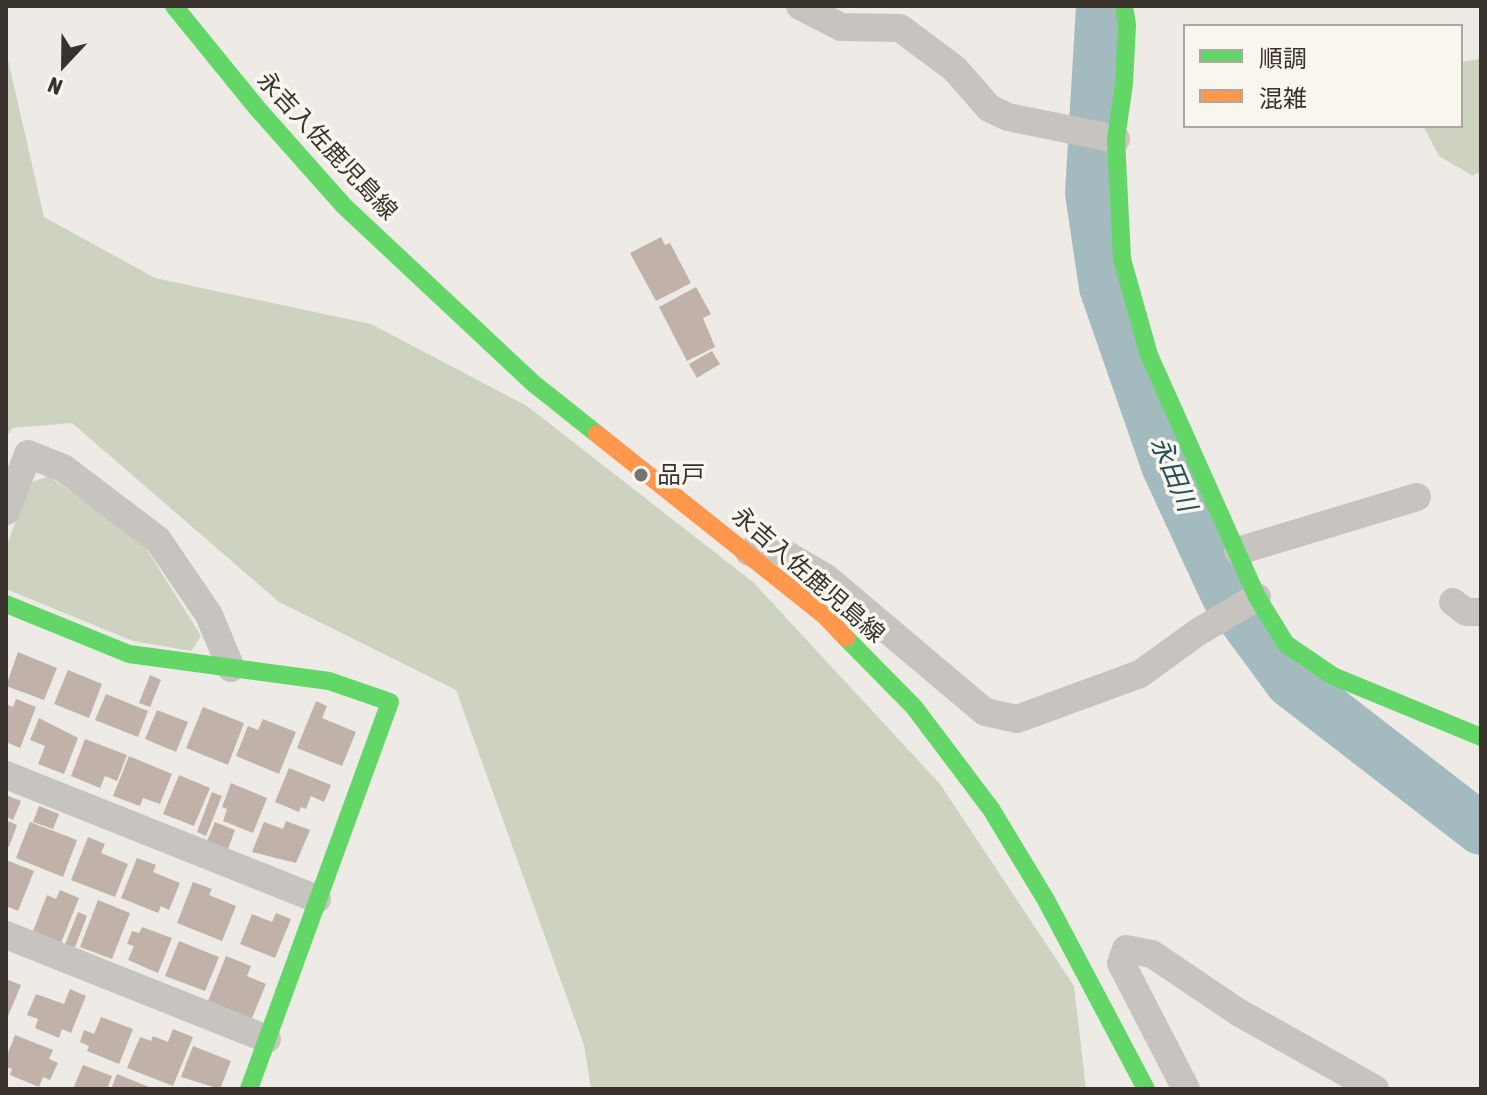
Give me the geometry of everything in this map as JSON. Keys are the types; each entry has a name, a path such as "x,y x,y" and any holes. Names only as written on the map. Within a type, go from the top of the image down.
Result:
{"street":[{"name":"永吉入佐鹿児島線","path":"174,6 257,108 344,206 533,383 749,552 825,616 914,707 983,798 1046,900 1146,1089"},
{"path":"800,6 841,27 900,28 955,69 989,108 1029,123 1108,138"},
{"path":"1124,6 1127,25 1124,84 1108,138 1122,259 1149,355 1238,551 1253,600 1286,644 1333,676 1481,737"},
{"path":"6,511 28,454 63,468 158,540 209,615 231,668"},
{"path":"1238,551 1417,497"},
{"path":"749,552 770,545 825,577 985,712 999,718 1017,719 1140,674 1198,632 1253,600"},
{"path":"1453,602 1466,612 1481,612"},
{"path":"6,604 129,654 329,681 390,702 249,1089"},
{"path":"6,775 317,899"},
{"path":"6,935 267,1039"},
{"path":"1186,1089 1121,963 1126,949 1152,954 1238,1012 1375,1089"}],"green space":[{"path":"6,51 44,217 155,278 371,324 527,406 753,582 940,784 1074,986 1086,1089 591,1089 584,1045 456,690 279,602 72,423 12,428 6,439"},
{"path":"1481,59 1481,171 1473,176 1439,156 1424,128 1463,128 1463,62"},
{"path":"48,476 141,540 201,636 191,651 133,641 6,589 6,547 30,483"}],"building":[{"path":"661,237 665,245 670,243 691,283 656,301 630,253"},
{"path":"696,287 711,314 703,318 715,347 687,361 659,307"},
{"path":"712,351 720,364 697,378 689,364"},
{"path":"18,652 57,668 44,700 6,686"},
{"path":"68,670 102,684 89,718 54,704"},
{"path":"150,675 161,680 150,707 139,703"},
{"path":"106,694 148,711 138,737 95,720"},
{"path":"16,699 36,707 20,748 6,742 6,704 13,707"},
{"path":"316,701 327,706 322,718 356,732 342,766 297,748"},
{"path":"203,707 244,723 228,765 186,748"},
{"path":"157,710 188,722 176,752 145,739"},
{"path":"39,718 78,738 64,774 38,764 45,746 30,740"},
{"path":"263,719 296,732 279,774 236,756 248,726 258,730"},
{"path":"85,739 127,755 117,781 105,776 100,788 71,776"},
{"path":"129,756 172,774 160,804 143,798 140,806 113,796"},
{"path":"289,768 331,785 324,802 311,796 306,809 301,807 299,812 275,802"},
{"path":"179,775 210,788 194,826 163,814"},
{"path":"231,783 267,798 253,833 223,821 227,809 222,807"},
{"path":"212,792 222,796 206,836 197,832"},
{"path":"6,795 21,801 13,820 6,817"},
{"path":"39,806 59,814 53,829 33,822"},
{"path":"6,820 17,825 9,847 6,846"},
{"path":"286,821 310,830 296,863 252,852 264,822 283,829"},
{"path":"30,822 77,840 63,877 16,858"},
{"path":"215,822 235,830 228,849 207,841"},
{"path":"88,837 105,844 101,853 128,864 115,897 71,880"},
{"path":"137,858 156,865 153,872 180,883 169,910 161,906 158,913 121,898"},
{"path":"6,860 34,871 18,911 6,906"},
{"path":"193,882 212,889 209,895 236,906 222,941 177,923"},
{"path":"60,890 79,898 61,943 33,931 47,895 56,899"},
{"path":"98,900 130,913 112,959 80,947"},
{"path":"78,912 87,916 74,950 64,947"},
{"path":"276,913 291,919 275,958 240,944 252,914 272,922"},
{"path":"142,927 172,938 158,973 128,960 134,946 127,944 132,931 139,933"},
{"path":"179,941 219,957 205,991 165,976"},
{"path":"226,956 251,966 247,976 266,984 252,1018 208,1001"},
{"path":"6,979 21,985 6,1021"},
{"path":"70,989 86,996 71,1033 62,1029 59,1038 35,1028 38,1019 27,1015 36,994 64,1004"},
{"path":"101,1017 133,1029 119,1064 87,1051 89,1046 80,1042 84,1030 94,1034"},
{"path":"173,1029 193,1037 173,1086 127,1068 140,1037 151,1041 153,1036 168,1042"},
{"path":"15,1035 53,1050 49,1059 58,1063 50,1080 43,1077 39,1087 10,1075 12,1069 6,1067 6,1058"},
{"path":"193,1046 231,1061 220,1089 181,1077"},
{"path":"83,1065 112,1076 107,1089 73,1089"},
{"path":"117,1074 154,1089 111,1089"}],"waterway":[{"name":"永田川","path":"1102,6 1091,193 1105,287 1167,465 1227,595 1291,682 1481,829"}],"traffic: fast":[{"path":"174,6 257,108 344,206 533,383 597,434"},
{"path":"1124,6 1127,25 1124,84 1116,139 1122,259 1149,355 1257,597 1286,644 1333,676 1481,737"},
{"path":"6,604 129,654 329,681 390,702 249,1089"},
{"path":"846,638 914,707 991,809 1046,900 1146,1089"}],"traffic: slow":[{"path":"597,434 825,616 846,638"}],"place":[{"name":"品戸","path":"641,475"}]}
